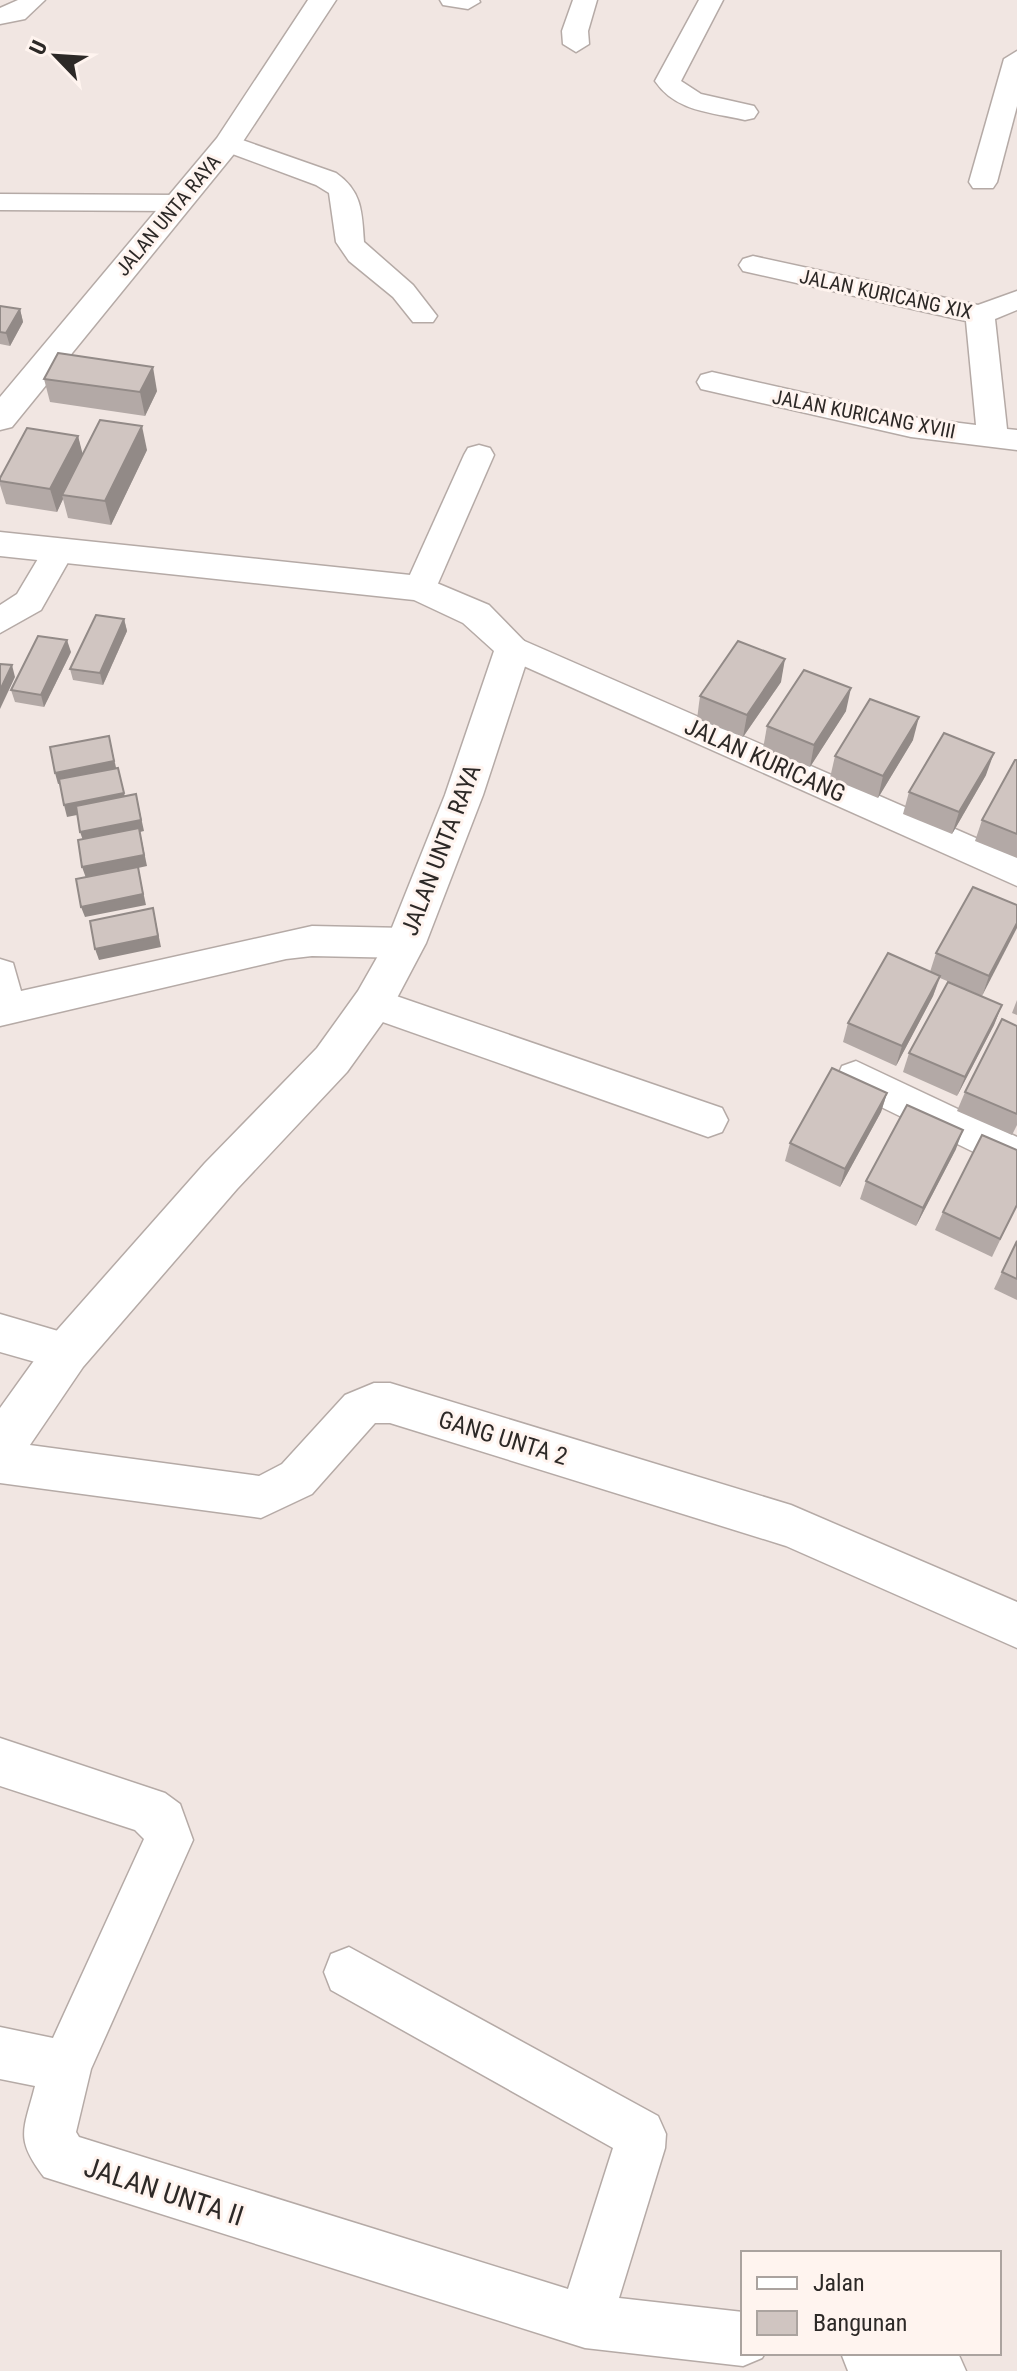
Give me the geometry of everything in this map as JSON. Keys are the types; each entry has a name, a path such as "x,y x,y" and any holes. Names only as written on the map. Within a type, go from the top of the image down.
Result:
{"street":[{"path":"0,16 16,14 33,0"},
{"name":"JALAN UNTA RAYA","path":"0,419 11,392 228,143 322,0"},
{"path":"576,44 575,31 585,0"},
{"path":"711,0 668,81 672,88 690,99 745,112"},
{"path":"983,182 1017,59"},
{"path":"228,143 326,179 341,189 347,202 350,242 359,255 403,291 423,316"},
{"path":"0,202 178,203"},
{"name":"JALAN KURICANG XIX","path":"753,265 980,315 1017,300"},
{"path":"980,315 1005,439"},
{"name":"JALAN KURICANG XVIII","path":"712,382 911,427 1005,439"},
{"path":"420,588 479,455"},
{"path":"0,544 420,588 476,614 513,648"},
{"path":"0,621 24,608 59,550"},
{"name":"JALAN UNTA RAYA","path":"0,1448 67,1352 221,1176 332,1060 373,1003 406,943 464,795 513,648"},
{"name":"JALAN KURICANG","path":"513,648 1017,872"},
{"path":"2,998 286,944 312,941 406,943"},
{"path":"373,1003 708,1120"},
{"path":"856,1077 1017,1156"},
{"path":"0,1333 67,1352"},
{"name":"GANG UNTA 2","path":"0,1462 261,1497 297,1479 360,1409 374,1403 390,1403 791,1526 1017,1625"},
{"name":"JALAN UNTA II","path":"0,1762 148,1810 163,1821 169,1840 66,2066 48,2139 63,2158 585,2321 741,2339"},
{"path":"349,1972 640,2134 639,2148 585,2321"},
{"path":"0,2053 66,2066"},
{"path":"884,2355 908,2358 938,2371"}],"building":[{"path":"0,306 20,309 6,333 0,332"},
{"path":"58,353 153,367 140,392 44,379"},
{"path":"100,420 142,426 105,501 62,495"},
{"path":"27,428 78,436 50,489 0,481"},
{"path":"96,615 124,619 100,673 70,669"},
{"path":"38,636 67,640 41,695 11,690"},
{"path":"738,641 785,659 747,715 700,696"},
{"path":"0,664 12,665 0,690"},
{"path":"804,670 851,688 814,745 767,726"},
{"path":"870,699 919,717 883,776 835,756"},
{"path":"944,733 994,753 959,812 909,792"},
{"path":"109,736 114,761 55,773 50,747"},
{"path":"1017,760 1017,834 982,820"},
{"path":"118,768 124,793 64,805 59,779"},
{"path":"136,794 141,820 80,832 76,806"},
{"path":"139,828 144,855 82,867 78,840"},
{"path":"138,867 143,894 81,907 76,879"},
{"path":"973,887 1017,905 1017,923 989,976 936,953"},
{"path":"153,908 158,936 95,949 90,921"},
{"path":"888,953 940,976 902,1046 848,1023"},
{"path":"948,982 1002,1005 965,1077 909,1053"},
{"path":"1002,1019 1017,1026 1017,1114 965,1092"},
{"path":"832,1068 887,1093 845,1169 790,1143"},
{"path":"907,1105 963,1130 923,1208 866,1181"},
{"path":"982,1135 1017,1150 1017,1205 1000,1239 943,1212"},
{"path":"1017,1241 1017,1279 1002,1272"}]}
